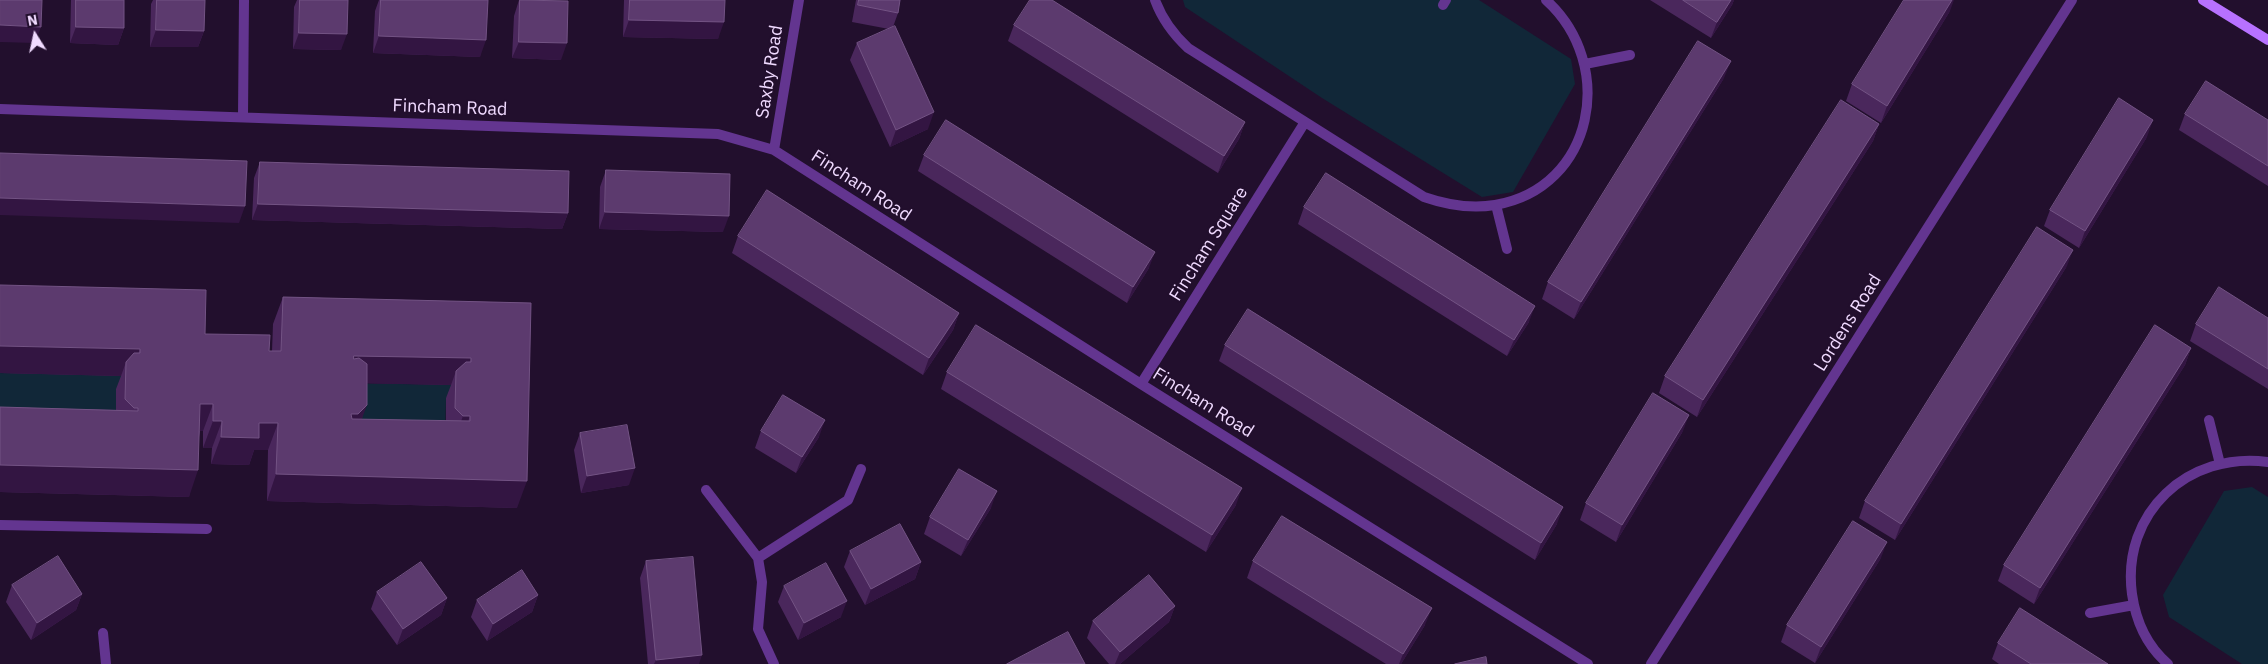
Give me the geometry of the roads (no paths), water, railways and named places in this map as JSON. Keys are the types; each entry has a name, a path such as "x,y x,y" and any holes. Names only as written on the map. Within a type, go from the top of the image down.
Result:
{"street":[{"path":"243,116 244,0"},
{"name":"Saxby Road","path":"774,150 799,0"},
{"path":"1155,0 1163,18 1174,35 1188,48 1424,197 1460,206 1496,205 1533,190 1550,179 1575,148 1583,130 1588,95 1585,64 1572,30 1562,16 1546,0"},
{"name":"Lordens Road","path":"1651,664 2072,0"},
{"path":"2203,0 2268,40"},
{"path":"1585,64 1630,55"},
{"name":"Fincham Road","path":"0,109 718,134 774,150 1141,384 1588,664"},
{"name":"Fincham Square","path":"1141,384 1305,122"},
{"path":"1496,205 1507,249"},
{"path":"2209,420 2220,464"},
{"path":"2168,664 2157,654 2146,638 2134,605 2131,585 2134,546 2140,529 2149,513 2173,486 2203,470 2220,464 2239,461 2268,462"},
{"path":"758,558 848,500 861,469"},
{"path":"706,490 758,558 762,582 758,629 774,664"},
{"path":"0,526 207,530"},
{"path":"2090,613 2134,605"},
{"path":"103,633 106,664"}]}
